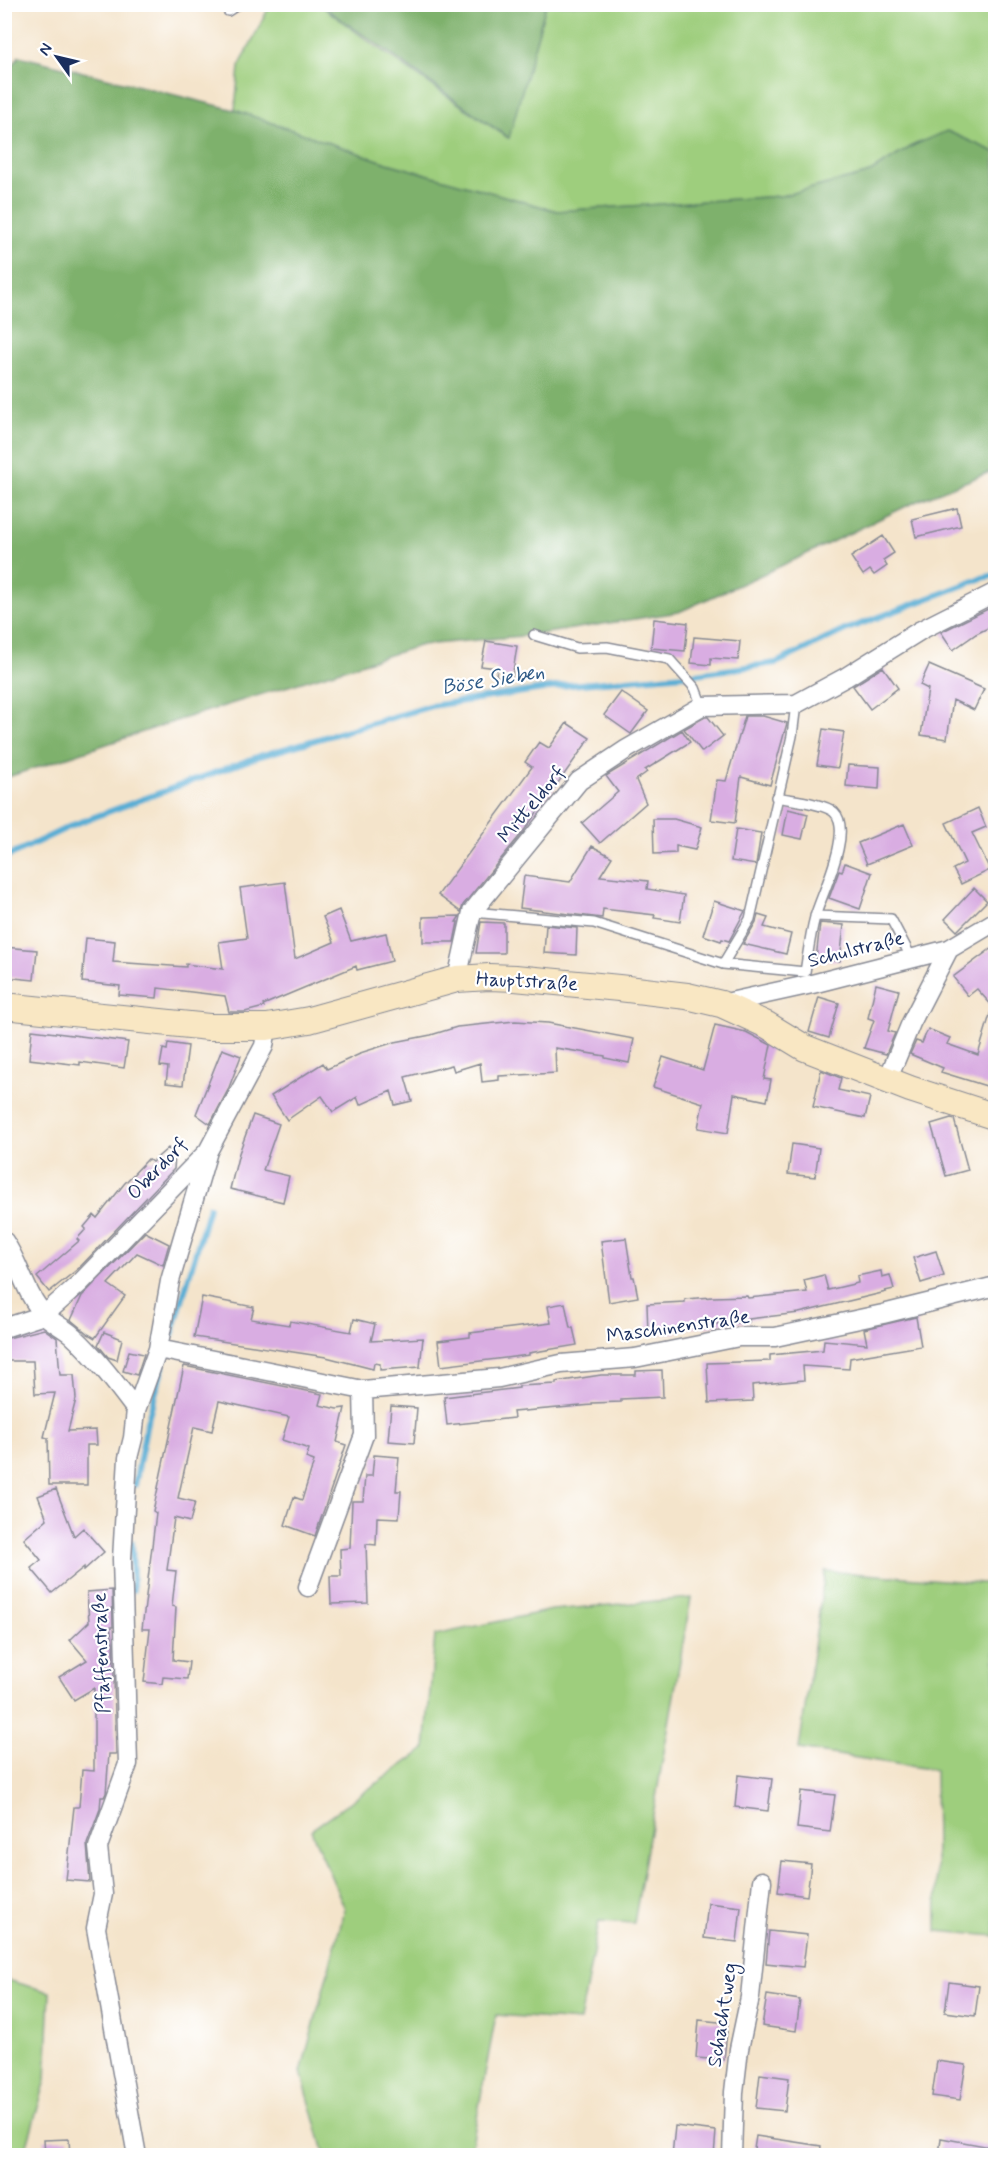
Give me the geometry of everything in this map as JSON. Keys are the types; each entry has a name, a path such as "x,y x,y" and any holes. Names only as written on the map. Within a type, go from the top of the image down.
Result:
{"main road":[{"name":"Hauptstraße","path":"4,1006 209,1027 267,1027 309,1020 457,979 489,977 552,981 687,996 721,1004 767,1025 805,1048 887,1081 996,1118"}],"street":[{"name":"Mitteldorf","path":"457,979 472,912 579,781 627,748 702,706 796,704 846,677 921,630 996,592"},
{"name":"Schulstraße","path":"721,1004 949,949 996,921"},
{"path":"887,1081 911,1023 949,949"},
{"name":"Oberdorf","path":"4,1328 44,1316 80,1283 208,1150 264,1046 267,1027"},
{"name":"Pfaffenstraße","path":"137,2156 96,1928 103,1894 98,1847 128,1764 122,1559 128,1458 136,1410 158,1349 171,1281 208,1150"},
{"path":"4,1241 30,1294 44,1316 73,1336 113,1379 136,1410"},
{"name":"Maschinenstraße","path":"158,1349 363,1390 499,1378 561,1364 635,1358 739,1337 775,1337 883,1314 996,1286"},
{"path":"308,1587 364,1435 363,1390"},
{"name":"Schachtweg","path":"732,2156 734,2092 739,2049 750,1997 762,1881"}],"lane":[{"path":"225,4 228,11 239,4"},
{"path":"534,635 577,648 607,647 669,659 695,688 702,706"},
{"path":"723,964 750,919 768,845 776,797 792,736 796,704"},
{"path":"472,912 594,923 723,964 805,972 815,916 834,866 839,844 839,818 832,810 776,797"},
{"path":"815,916 891,920 912,959"}],"green space":[{"path":"270,5 320,5 508,138 546,5 995,5 995,152 947,131 914,145 867,174 781,196 557,211 387,163 235,110 239,67"},
{"path":"321,5 546,5 509,138"},
{"path":"19,56 235,110 387,163 557,211 781,196 867,174 914,145 947,131 995,152 995,470 915,502 679,612 534,635 422,645 185,718 5,778 4,79"},
{"path":"825,1571 995,1584 995,1936 937,1931 935,1770 799,1749"},
{"path":"691,1598 634,1923 599,1921 580,2021 496,2015 470,2155 325,2155 301,2072 345,1909 311,1830 425,1749 435,1635 552,1610"},
{"path":"4,1979 50,1992 46,2080 24,2155 5,2155"}],"building":[{"path":"957,508 961,526 916,537 912,519"},
{"path":"883,536 894,553 883,560 887,566 874,575 870,570 863,575 851,557"},
{"path":"996,605 996,624 953,650 941,632"},
{"path":"654,619 688,623 685,651 651,648"},
{"path":"694,637 740,641 738,660 711,658 711,665 691,663"},
{"path":"486,641 517,646 512,678 496,676 497,668 481,666"},
{"path":"929,665 984,689 974,710 953,700 947,739 921,735 928,689 920,685"},
{"path":"883,667 898,688 870,709 853,686"},
{"path":"621,692 648,711 631,734 604,715"},
{"path":"745,716 763,716 787,723 770,785 741,777 735,823 711,820 717,780 726,781"},
{"path":"708,717 723,736 702,752 684,729"},
{"path":"567,723 590,738 523,832 463,905 461,912 438,895 532,767 525,762 539,742 549,748"},
{"path":"823,729 844,732 838,768 817,765"},
{"path":"682,730 690,742 645,770 647,772 636,780 646,803 600,843 582,823 618,792 606,776"},
{"path":"848,765 880,767 879,789 846,786"},
{"path":"978,808 986,827 972,833 990,870 961,884 953,869 965,863 946,823"},
{"path":"788,809 808,814 802,839 783,835"},
{"path":"653,819 674,819 702,827 695,850 676,846 676,853 654,854"},
{"path":"904,824 913,845 867,864 858,843"},
{"path":"736,829 761,833 756,865 731,861"},
{"path":"592,846 612,857 600,876 648,881 647,889 684,895 680,922 654,918 655,915 603,909 602,918 520,908 524,876 570,882"},
{"path":"845,863 872,873 860,909 829,898 839,871 842,872"},
{"path":"285,882 295,959 334,942 323,917 339,910 351,941 386,933 392,961 357,970 356,966 263,1005 264,1007 245,1012 229,1012 225,996 158,988 157,998 119,995 120,986 82,982 86,938 115,941 113,962 186,967 186,964 223,969 219,942 247,938 240,888"},
{"path":"974,888 987,901 957,931 945,919"},
{"path":"714,901 745,911 729,941 703,935"},
{"path":"758,915 768,918 764,927 791,934 786,954 743,944"},
{"path":"460,916 456,922 458,922 454,942 423,942 423,917"},
{"path":"481,922 504,923 504,953 476,953"},
{"path":"820,923 844,925 840,961 816,959"},
{"path":"546,925 577,928 576,955 544,953"},
{"path":"996,945 996,1010 977,989 968,996 953,977"},
{"path":"4,947 37,950 34,980 4,977"},
{"path":"876,984 899,990 888,1031 895,1033 886,1054 864,1048 874,1020 868,1018"},
{"path":"819,997 839,1003 829,1038 809,1032"},
{"path":"991,1011 996,1012 996,1089 941,1072 943,1068 910,1054 916,1041 922,1043 928,1029 950,1038 947,1044 978,1055"},
{"path":"515,1021 548,1023 634,1039 629,1063 605,1058 605,1056 555,1048 556,1073 499,1076 499,1080 482,1082 480,1063 454,1071 452,1065 405,1077 412,1101 395,1105 391,1091 360,1105 357,1097 333,1112 322,1096 287,1120 271,1096 323,1063 327,1069 360,1053 395,1042 457,1027"},
{"path":"715,1025 746,1032 771,1045 764,1079 771,1080 767,1101 734,1094 728,1133 698,1128 703,1103 653,1087 663,1057 703,1070"},
{"path":"32,1030 128,1042 124,1068 80,1062 80,1065 29,1059"},
{"path":"168,1043 188,1046 183,1085 166,1083 168,1067 160,1066 163,1049 167,1050"},
{"path":"222,1049 241,1056 228,1090 210,1124 196,1114"},
{"path":"821,1070 841,1078 838,1090 870,1097 865,1118 813,1107"},
{"path":"253,1115 279,1124 263,1170 289,1176 283,1202 230,1189 239,1153"},
{"path":"954,1119 968,1170 946,1176 931,1124"},
{"path":"792,1144 819,1148 815,1177 788,1174"},
{"path":"168,1148 175,1156 174,1169 79,1268 49,1292 37,1277 79,1241 77,1239 94,1215 97,1218 124,1184 148,1159 152,1162"},
{"path":"145,1232 169,1244 163,1265 137,1253 108,1284 125,1296 95,1338 71,1320 82,1296"},
{"path":"626,1238 632,1277 634,1277 638,1297 609,1302 601,1241"},
{"path":"936,1251 944,1276 921,1283 913,1258"},
{"path":"881,1271 882,1277 890,1275 894,1289 799,1313 749,1319 749,1322 677,1329 677,1333 648,1334 647,1304 685,1302 685,1299 747,1296 748,1298 807,1292 804,1280 824,1275 828,1290 858,1283 857,1276"},
{"path":"202,1297 254,1307 251,1319 289,1325 290,1321 351,1332 354,1319 375,1324 371,1341 423,1338 420,1367 380,1370 380,1364 374,1363 373,1369 326,1357 194,1337"},
{"path":"565,1303 570,1328 573,1328 577,1345 529,1353 529,1355 441,1366 438,1341 470,1337 470,1333 551,1323 548,1306"},
{"path":"916,1317 921,1346 850,1358 849,1369 803,1366 804,1380 752,1385 753,1401 709,1403 707,1363 770,1361 770,1355 823,1350 824,1340 867,1344 864,1329"},
{"path":"44,1329 57,1338 60,1375 74,1375 76,1399 68,1431 96,1430 97,1445 87,1445 87,1485 49,1485 48,1438 44,1437 55,1393 35,1394 33,1361 4,1361 4,1339"},
{"path":"104,1332 122,1339 117,1360 108,1357 98,1345"},
{"path":"129,1351 144,1354 137,1375 123,1371"},
{"path":"184,1366 322,1394 319,1405 337,1409 345,1408 337,1442 346,1445 315,1536 285,1525 294,1497 302,1500 314,1461 306,1458 309,1449 282,1440 289,1417 219,1401 212,1431 194,1427 178,1498 195,1502 190,1522 174,1518 167,1570 176,1571 172,1606 176,1607 173,1660 189,1662 187,1679 163,1677 162,1684 144,1682 150,1629 142,1629 156,1513 153,1511"},
{"path":"662,1370 663,1397 621,1399 621,1402 513,1412 514,1418 447,1425 444,1397 519,1388 519,1386 556,1384 556,1382 601,1375 636,1375 636,1371"},
{"path":"391,1406 417,1408 414,1443 388,1441"},
{"path":"374,1455 399,1457 396,1491 401,1491 399,1518 377,1517 376,1545 366,1544 368,1603 331,1604 330,1576 341,1576 340,1549 350,1548 352,1501 363,1501 365,1476 372,1476"},
{"path":"56,1489 74,1536 83,1528 104,1552 52,1593 31,1568 41,1560 24,1539 47,1519 38,1496"},
{"path":"112,1590 113,1627 110,1627 113,1642 116,1754 109,1754 106,1793 104,1797 101,1797 100,1809 87,1844 90,1882 66,1880 74,1807 79,1807 82,1770 94,1771 94,1688 74,1700 59,1677 87,1660 70,1640 89,1622 87,1592"},
{"path":"738,1775 772,1779 768,1811 735,1807"},
{"path":"801,1791 835,1795 830,1832 797,1828"},
{"path":"782,1861 811,1864 807,1896 778,1892"},
{"path":"708,1903 741,1907 737,1942 704,1938"},
{"path":"769,1931 807,1935 803,1967 766,1963"},
{"path":"949,1982 979,1986 975,2016 945,2012"},
{"path":"767,1995 800,2000 796,2031 762,2026"},
{"path":"699,2020 728,2023 724,2060 696,2058"},
{"path":"937,2061 966,2065 960,2100 932,2096"},
{"path":"760,2074 789,2078 785,2111 756,2108"},
{"path":"675,2126 716,2131 714,2156 672,2156"},
{"path":"756,2136 821,2146 820,2156 753,2156"},
{"path":"941,2138 991,2147 990,2156 939,2156"},
{"path":"69,2139 70,2156 45,2156 44,2140"}],"waterway":[{"name":"Böse Sieben","path":"4,858 75,824 260,756 431,706 569,685 696,674 776,663 845,630 982,578 996,575"},
{"path":"172,1335 209,1207"},
{"path":"135,1485 147,1422 163,1367"},
{"path":"132,1543 133,1590"}]}
